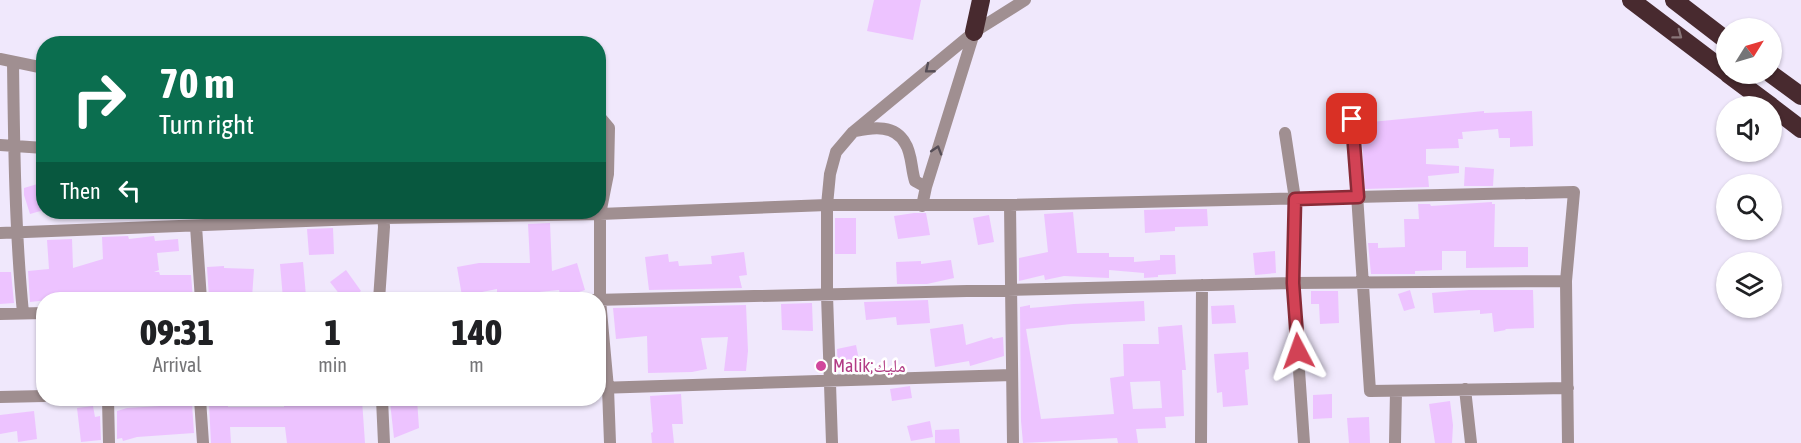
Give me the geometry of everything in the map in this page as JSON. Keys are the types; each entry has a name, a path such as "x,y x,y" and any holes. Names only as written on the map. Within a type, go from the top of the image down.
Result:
{"highway":[{"path":"974,32 981,0"},
{"path":"1631,0 1716,65"},
{"path":"1674,0 1716,32"},
{"path":"1782,82 1801,96"},
{"path":"1741,84 1757,96"},
{"path":"1782,115 1801,129"}],"street":[{"path":"832,443 827,296 827,205 830,174 836,152 853,132 974,32 1025,0"},
{"path":"922,206 974,32"},
{"path":"0,59 36,66"},
{"path":"14,62 18,263 23,313"},
{"path":"1352,119 1370,391 1568,388"},
{"path":"606,124 609,128 606,184"},
{"path":"853,132 874,127 886,128 899,135 906,143 915,181 926,187"},
{"path":"1285,133 1295,199 1293,283 1304,443"},
{"path":"0,145 36,147"},
{"path":"606,214 827,205 1010,205 1574,192 1566,280 1568,443"},
{"path":"1010,205 1013,443"},
{"path":"0,233 196,226 305,219"},
{"path":"379,292 383,219"},
{"path":"597,292 600,219"},
{"path":"196,226 200,292"},
{"path":"606,300 1293,283 1566,280"},
{"path":"1201,443 1202,285"},
{"path":"0,314 36,313"},
{"path":"606,388 1012,375"},
{"path":"1465,390 1471,443"},
{"path":"1395,443 1396,391"},
{"path":"0,397 36,396"},
{"path":"108,406 109,443"},
{"path":"200,406 203,443"},
{"path":"382,406 384,443"},
{"path":"605,406 610,443"}],"building":[{"path":"874,0 921,0 913,40 867,31"},
{"path":"1484,111 1484,113 1532,111 1533,146 1510,147 1510,138 1499,138 1498,129 1462,132 1463,139 1458,139 1459,148 1426,149 1426,164 1459,166 1459,173 1428,176 1429,187 1365,189 1361,123"},
{"path":"1465,167 1494,169 1493,186 1464,186"},
{"path":"36,184 36,212 30,214 24,188"},
{"path":"1492,202 1495,204 1494,247 1528,247 1528,267 1466,268 1466,251 1442,251 1442,270 1415,271 1415,274 1371,274 1368,243 1378,243 1378,248 1405,247 1404,219 1419,219 1418,204 1430,204 1431,206"},
{"path":"1207,209 1208,226 1175,227 1175,231 1145,233 1144,210"},
{"path":"1073,212 1077,253 1109,253 1109,257 1134,257 1134,262 1160,260 1160,255 1175,255 1176,274 1144,278 1144,273 1109,270 1109,278 1064,276 1045,280 1044,275 1019,281 1019,258 1048,252 1044,214"},
{"path":"926,213 930,235 898,239 894,216"},
{"path":"989,215 994,242 978,245 973,218"},
{"path":"835,218 856,218 856,254 835,254"},
{"path":"550,223 552,271 577,263 585,290 579,292 560,292 559,290 497,292 497,289 461,292 457,267 479,263 530,263 528,224"},
{"path":"333,228 334,254 309,255 307,229"},
{"path":"128,236 129,239 154,236 155,241 178,239 179,251 157,253 159,270 154,272 159,272 160,275 191,275 192,292 36,292 36,301 30,302 28,271 49,269 47,240 72,239 73,268 103,259 102,237"},
{"path":"1275,251 1276,273 1255,275 1253,253"},
{"path":"744,252 747,275 739,276 742,288 649,290 645,257 668,254 669,262 678,261 679,266 712,264 711,256"},
{"path":"951,260 954,278 927,284 897,284 896,262 921,261 921,264"},
{"path":"303,262 306,292 282,292 280,264"},
{"path":"207,267 254,269 252,292 209,292"},
{"path":"346,270 361,291 338,292 330,282"},
{"path":"0,272 11,272 14,303 0,304"},
{"path":"1410,290 1415,308 1404,311 1398,294"},
{"path":"1469,290 1533,290 1534,328 1505,329 1494,332 1492,313 1480,314 1480,310 1434,313 1432,293"},
{"path":"1311,291 1338,291 1339,323 1320,324 1319,304 1311,304"},
{"path":"928,300 930,323 897,325 896,317 866,320 864,302"},
{"path":"1144,301 1145,321 1071,324 1026,329 1041,419 1114,414 1110,378 1124,376 1123,344 1159,344 1158,327 1182,325 1186,370 1182,370 1184,416 1165,417 1166,428 1136,429 1138,443 1118,443 1117,438 1023,443 1020,307","holes":["1160,381 1162,408 1133,409 1130,382"]},
{"path":"812,303 813,331 782,330 781,304"},
{"path":"746,305 748,351 746,371 724,371 728,337 701,338 707,369 692,372 648,373 647,336 616,339 613,308"},
{"path":"1234,305 1236,323 1212,324 1211,306"},
{"path":"963,324 966,345 992,337 993,339 1003,337 1004,356 970,366 969,361 935,367 930,329"},
{"path":"856,345 860,365 838,370 837,349"},
{"path":"1248,352 1249,369 1245,370 1248,405 1223,407 1222,392 1217,393 1214,354"},
{"path":"910,386 912,398 892,401 890,389"},
{"path":"681,394 683,424 672,424 674,443 652,443 650,396"},
{"path":"1332,394 1332,418 1313,419 1313,395"},
{"path":"1450,401 1453,425 1452,443 1435,443 1429,404"},
{"path":"93,406 95,417 100,416 101,440 81,442 77,408"},
{"path":"192,406 194,433 137,437 123,441 122,438 117,439 117,411 127,408"},
{"path":"209,406 362,406 365,443 287,443 285,427 230,427 231,443 211,443"},
{"path":"390,406 417,406 419,428 394,438"},
{"path":"34,411 37,439 18,442 17,431 0,434 0,415"},
{"path":"1369,417 1370,443 1349,443 1347,418"},
{"path":"930,421 933,437 911,441 907,426"},
{"path":"959,429 960,443 935,443 935,430"}],"place":[{"name":"Malik;مليك","path":"821,366"}],"route":[{"path":"1298,351 1293,283 1295,199 1358,197 1352,119"}]}
